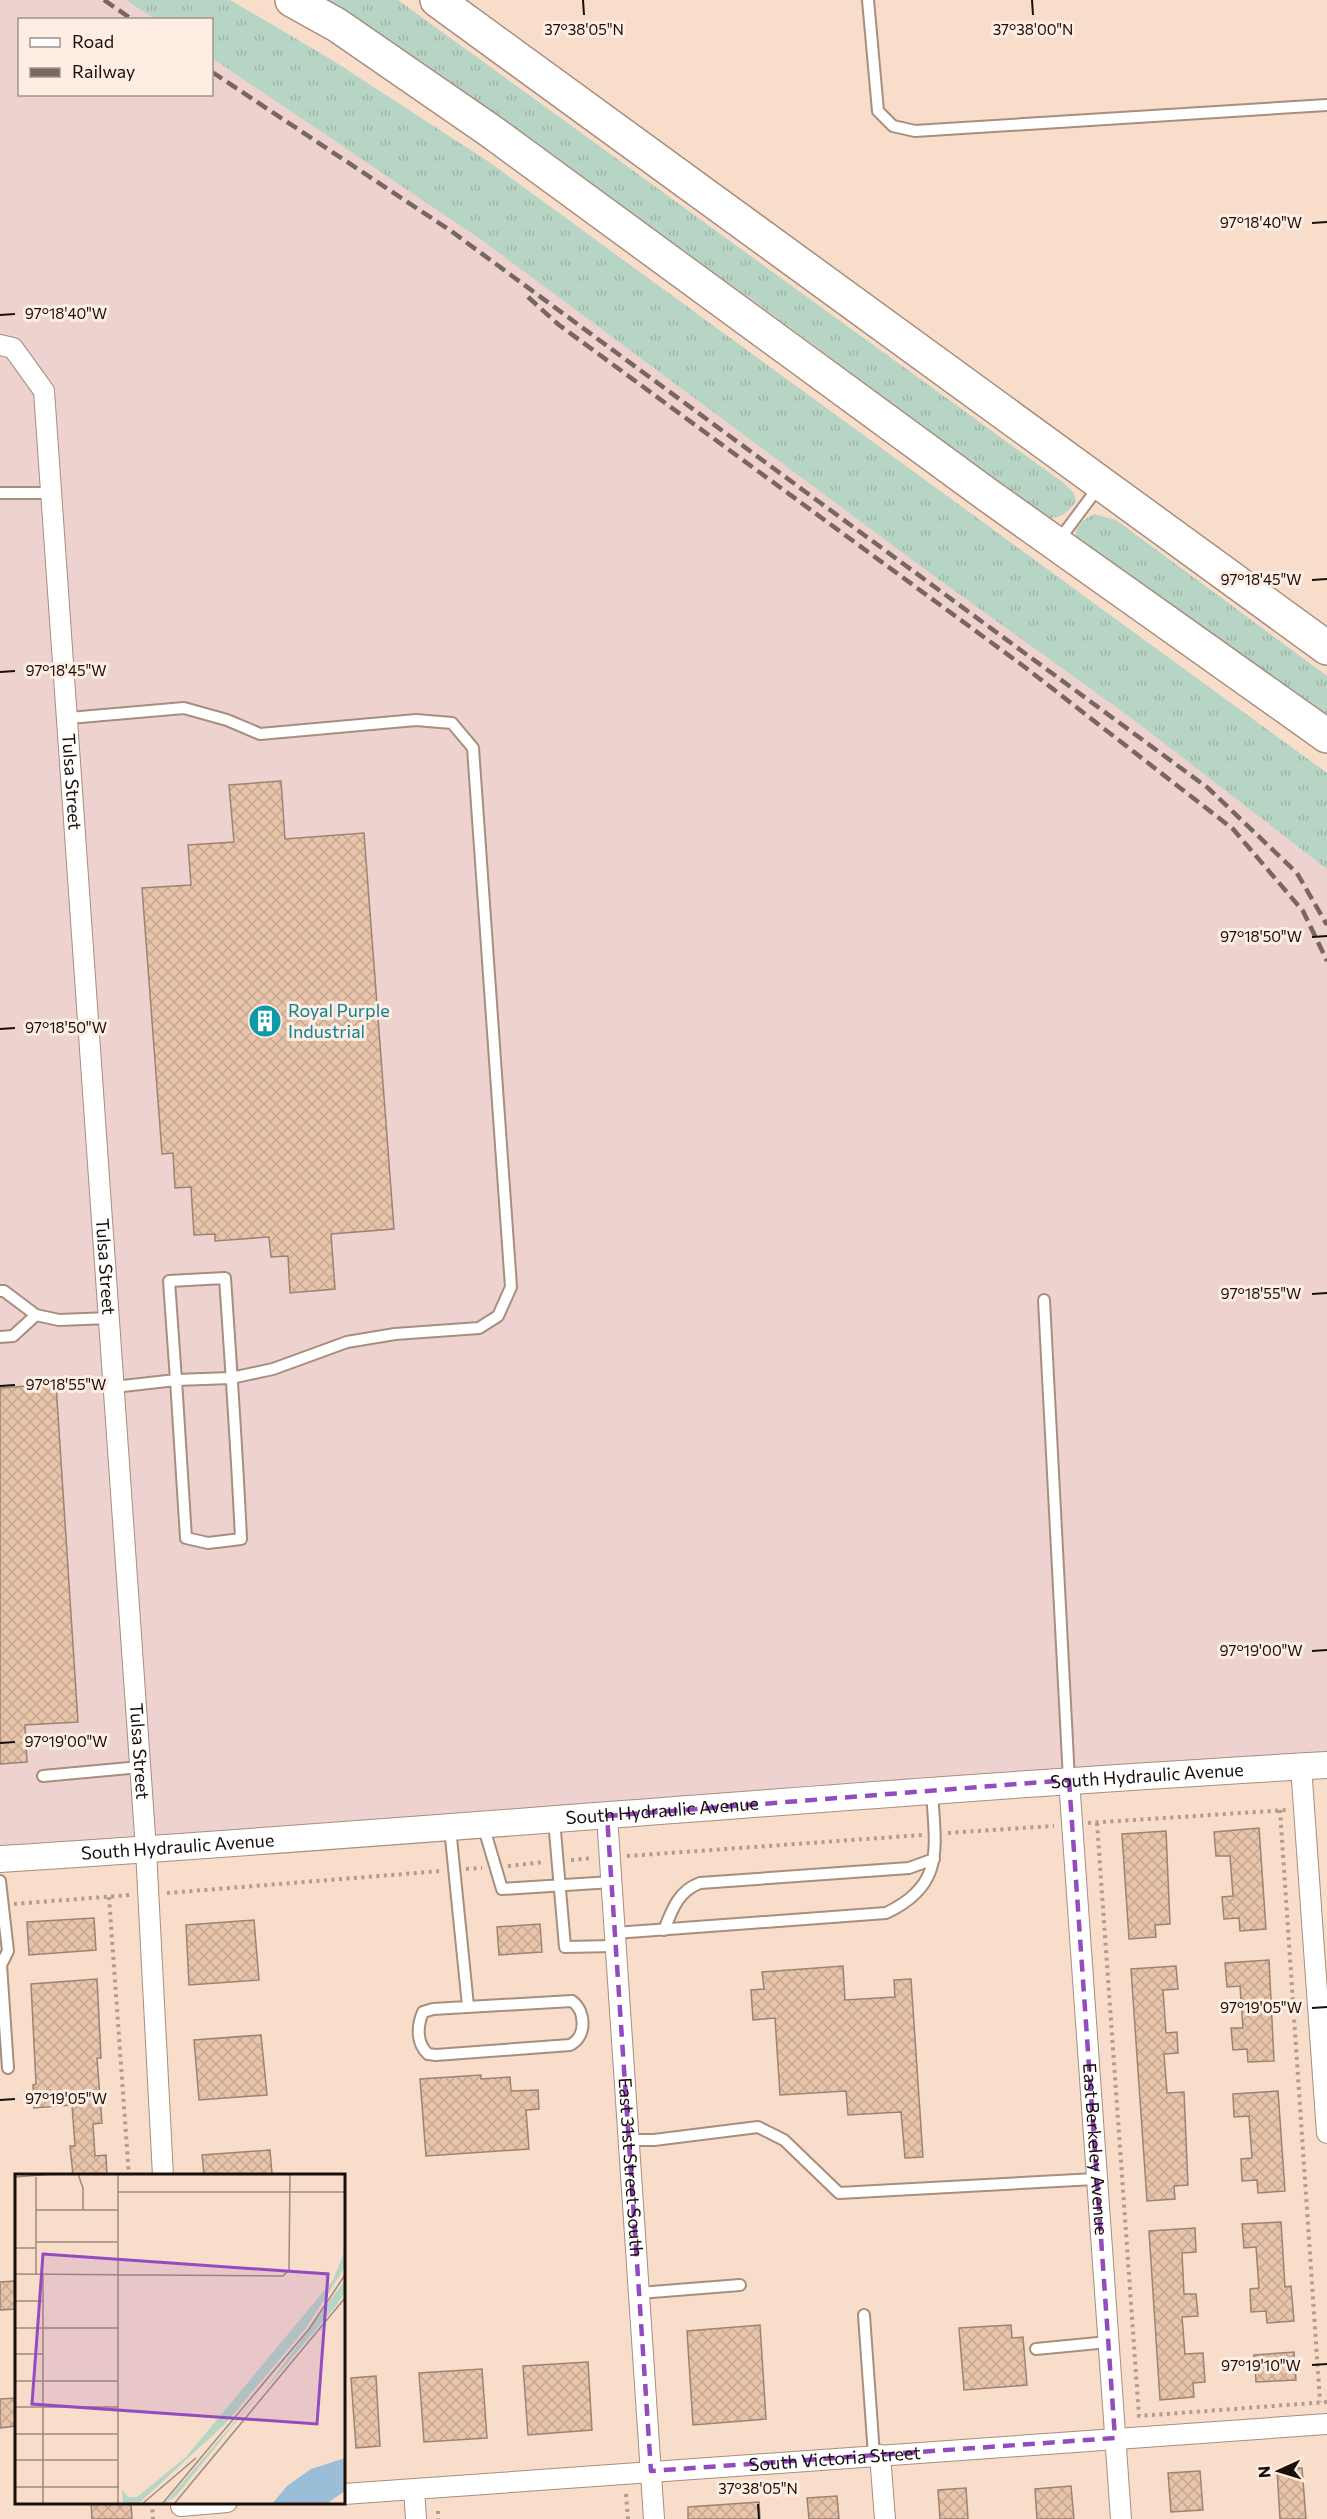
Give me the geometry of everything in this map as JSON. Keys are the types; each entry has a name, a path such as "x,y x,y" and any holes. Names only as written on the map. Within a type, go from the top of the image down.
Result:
{"highway":[{"path":"292,0 337,26 492,132 1056,543 1327,736"},
{"path":"437,0 594,112 1101,485 1327,648"}],"street":[{"name":"Tulsa Street","path":"0,345 13,348 44,391 69,718 146,1850 163,2174"},
{"name":"South Hydraulic Avenue","path":"0,1859 450,1828 1069,1780 1327,1765"},
{"path":"1301,1766 1327,2133"},
{"name":"East Berkeley Avenue","path":"1069,1780 1120,2519"},
{"name":"East 31st Street South","path":"607,1816 654,2519"},
{"name":"South Victoria Street","path":"345,2494 1327,2424"},
{"path":"877,2455 885,2519"},
{"path":"414,2489 416,2519"},
{"path":"181,2509 214,2504"}],"lane":[{"path":"868,0 878,111 893,126 915,131 1327,105"},
{"path":"1056,543 1101,485"},
{"path":"0,493 52,493"},
{"path":"69,718 184,708 227,720 260,734 425,720 452,723 473,748 511,1287 498,1316 479,1328 395,1334 347,1342 273,1369 231,1377 114,1387"},
{"path":"225,1278 241,1539 208,1543 186,1538 176,1380 169,1281 225,1278"},
{"path":"0,1291 4,1291 36,1315 59,1320 110,1318"},
{"path":"1044,1300 1069,1780"},
{"path":"0,1337 13,1336 36,1315"},
{"path":"43,1776 140,1767"},
{"path":"554,1820 565,1947 664,1930 886,1913 901,1906 929,1879 935,1834 932,1791"},
{"path":"483,1825 502,1889 612,1882"},
{"path":"450,1828 468,2006"},
{"path":"664,1930 675,1903 688,1887 700,1883 909,1868 933,1859"},
{"path":"0,1881 8,1951 0,1965 8,2068"},
{"path":"572,2001 582,2014 581,2035 570,2044 436,2055 423,2049 418,2029 423,2012 468,2006 572,2001"},
{"path":"629,2140 654,2140 758,2127 784,2140 839,2193 1095,2179"},
{"path":"639,2293 740,2285"},
{"path":"864,2316 877,2455"},
{"path":"1036,2349 1108,2342"}],"path":[{"path":"4,1904 610,1857 1304,1809"},
{"path":"1280,1810 1320,2402"},
{"path":"1097,1823 1139,2416 1327,2402"},
{"path":"109,1897 129,2174"},
{"path":"626,2494 628,2519"},
{"path":"152,2504 153,2519"},
{"path":"438,2511 438,2519"}],"highlighted area":[{"path":"1069,1780 1115,2438 651,2471 607,1816"}],"shaded area":[{"path":"0,0 184,0 212,18 18,18 18,96 213,96 213,19 468,184 1327,857 1327,1766 0,1859"}],"green space":[{"path":"126,0 230,0 332,60 489,162 1327,773 1327,869 1134,720 934,576 483,241 213,59 213,18 153,18"},
{"path":"321,0 398,0 1065,484 1074,493 1076,501 1062,515 1041,518 865,383 686,252"},
{"path":"1094,514 1116,520 1327,676 1327,723 1076,540 1076,531 1080,524"}],"building":[{"name":"Royal Purple Industrial","path":"281,781 285,839 364,833 394,1229 331,1234 335,1289 290,1293 288,1256 271,1257 269,1237 215,1241 215,1234 194,1235 191,1187 175,1188 173,1153 162,1154 142,888 191,885 188,845 234,842 229,785"},
{"path":"56,1384 78,1722 25,1725 27,1762 0,1764 0,1388"},
{"path":"1259,1828 1266,1929 1240,1931 1239,1918 1224,1919 1222,1897 1233,1896 1230,1856 1216,1856 1214,1832"},
{"path":"1166,1831 1170,1924 1155,1925 1156,1937 1129,1939 1122,1834"},
{"path":"94,1918 96,1950 29,1955 27,1922"},
{"path":"254,1920 259,1980 189,1985 186,1925"},
{"path":"540,1924 542,1952 499,1955 497,1927"},
{"path":"1269,1960 1274,2061 1248,2062 1247,2049 1233,2050 1231,2028 1243,2028 1240,1986 1227,1987 1225,1963"},
{"path":"843,1966 845,2000 895,1997 894,1980 911,1979 923,2157 905,2158 901,2112 848,2115 846,2091 780,2095 775,2018 753,2020 751,1990 764,1989 762,1972"},
{"path":"1176,1966 1178,1989 1163,1990 1166,2033 1177,2032 1178,2053 1164,2054 1167,2093 1184,2092 1188,2185 1174,2186 1175,2199 1147,2201 1131,1969"},
{"path":"97,1979 101,2058 97,2058 102,2123 93,2124 95,2156 106,2155 107,2174 73,2174 70,2146 75,2146 72,2105 34,2108 33,2085 36,2084 31,1984"},
{"path":"261,2035 267,2095 199,2100 194,2040"},
{"path":"481,2075 481,2079 510,2077 511,2091 538,2090 539,2109 526,2110 529,2149 426,2156 420,2079"},
{"path":"1278,2091 1285,2191 1258,2193 1257,2180 1242,2181 1241,2159 1252,2158 1249,2116 1234,2117 1233,2094"},
{"path":"270,2150 272,2174 204,2174 202,2155"},
{"path":"1281,2222 1285,2287 1291,2286 1294,2321 1267,2323 1266,2311 1251,2312 1250,2289 1259,2288 1256,2247 1244,2248 1242,2224"},
{"path":"1195,2228 1196,2252 1182,2253 1184,2294 1196,2294 1198,2316 1182,2317 1185,2354 1203,2353 1205,2382 1193,2383 1194,2397 1160,2400 1149,2231"},
{"path":"14,2281 15,2309 0,2310 0,2282"},
{"path":"760,2325 766,2419 693,2425 687,2331"},
{"path":"1011,2325 1012,2338 1023,2337 1027,2385 964,2390 959,2328"},
{"path":"1294,2352 1296,2380 1256,2382 1254,2355"},
{"path":"588,2362 592,2430 528,2435 523,2366"},
{"path":"482,2369 487,2438 424,2442 419,2373"},
{"path":"376,2376 380,2446 356,2448 351,2378"},
{"path":"15,2398 15,2426 0,2428 0,2399"},
{"path":"1302,2468 1306,2519 1280,2519 1277,2469"},
{"path":"1200,2471 1203,2510 1171,2512 1168,2473"},
{"path":"1071,2486 1074,2519 1037,2519 1035,2489"},
{"path":"966,2488 968,2519 940,2519 938,2490"},
{"path":"837,2496 839,2519 809,2519 807,2498"},
{"path":"759,2502 760,2519 688,2519 688,2507"},
{"path":"91,2504 131,2504 132,2519 92,2519"}],"railway":[{"path":"104,0 130,18"},
{"path":"213,73 451,231 1208,788 1297,873 1327,925"},
{"path":"528,297 559,325 1026,668 1233,829 1303,911 1327,961"}],"place":[{"name":"Royal Purple Industrial","path":"265,1021"}]}
